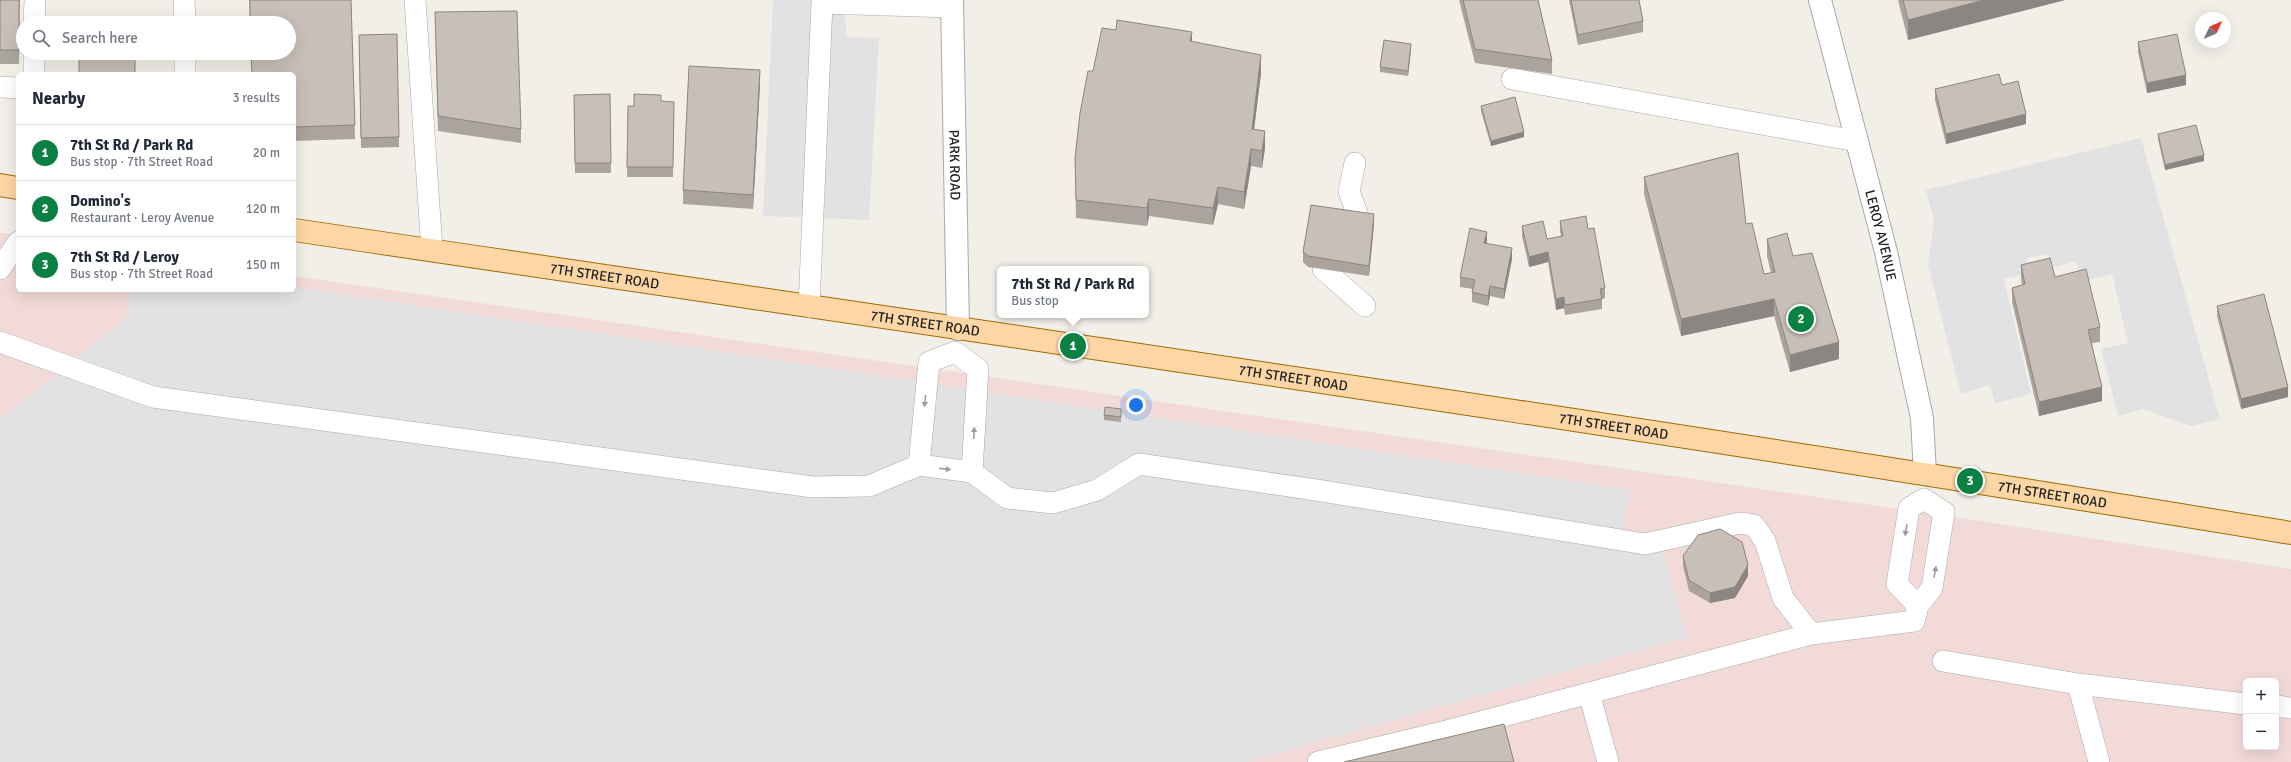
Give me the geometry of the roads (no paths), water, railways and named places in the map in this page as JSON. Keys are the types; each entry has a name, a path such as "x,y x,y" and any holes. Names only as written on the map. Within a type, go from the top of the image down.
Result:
{"main road":[{"path":"0,185 16,188"},
{"name":"7TH STREET ROAD","path":"296,230 1470,404 2095,500 2291,534"}],"street":[{"name":"LEROY AVENUE","path":"1820,0 1886,252 1922,418 1924,474"},
{"name":"PARK ROAD","path":"952,3 958,329"}],"lane":[{"path":"34,16 35,0"},
{"path":"184,0 185,16"},
{"path":"415,0 432,250"},
{"path":"809,307 822,3 952,3"},
{"path":"34,60 34,72"},
{"path":"185,60 185,72"},
{"path":"1512,79 1856,141"},
{"path":"0,87 16,88"},
{"path":"1334,212 1350,191 1355,163"},
{"path":"1350,191 1360,222"},
{"path":"0,269 16,245"},
{"path":"1323,269 1365,306 1352,274"},
{"path":"955,352 958,329"},
{"path":"0,342 153,397 813,488 869,486 919,465 972,472 1007,498 1053,503 1097,490 1139,464 1316,490 1645,544 1740,523 1754,525 1765,541 1783,598 1811,634"},
{"path":"919,465 929,362 955,352"},
{"path":"955,352 978,369 972,472"},
{"path":"1924,474 1924,498"},
{"path":"1918,606 1897,584 1909,508 1924,498"},
{"path":"1318,762 1589,693 1811,634 1914,622 1918,606 1932,588 1944,512 1924,498"},
{"path":"1943,662 2078,684 2243,704"},
{"path":"2078,684 2099,762"},
{"path":"1589,693 1608,762"},
{"path":"2279,706 2291,708"}],"place":[{"name":"Domino's","path":"1801,319"},
{"name":"7th St Rd / Park Rd","path":"1073,346"},
{"name":"7th St Rd / Leroy","path":"1970,481"}]}
